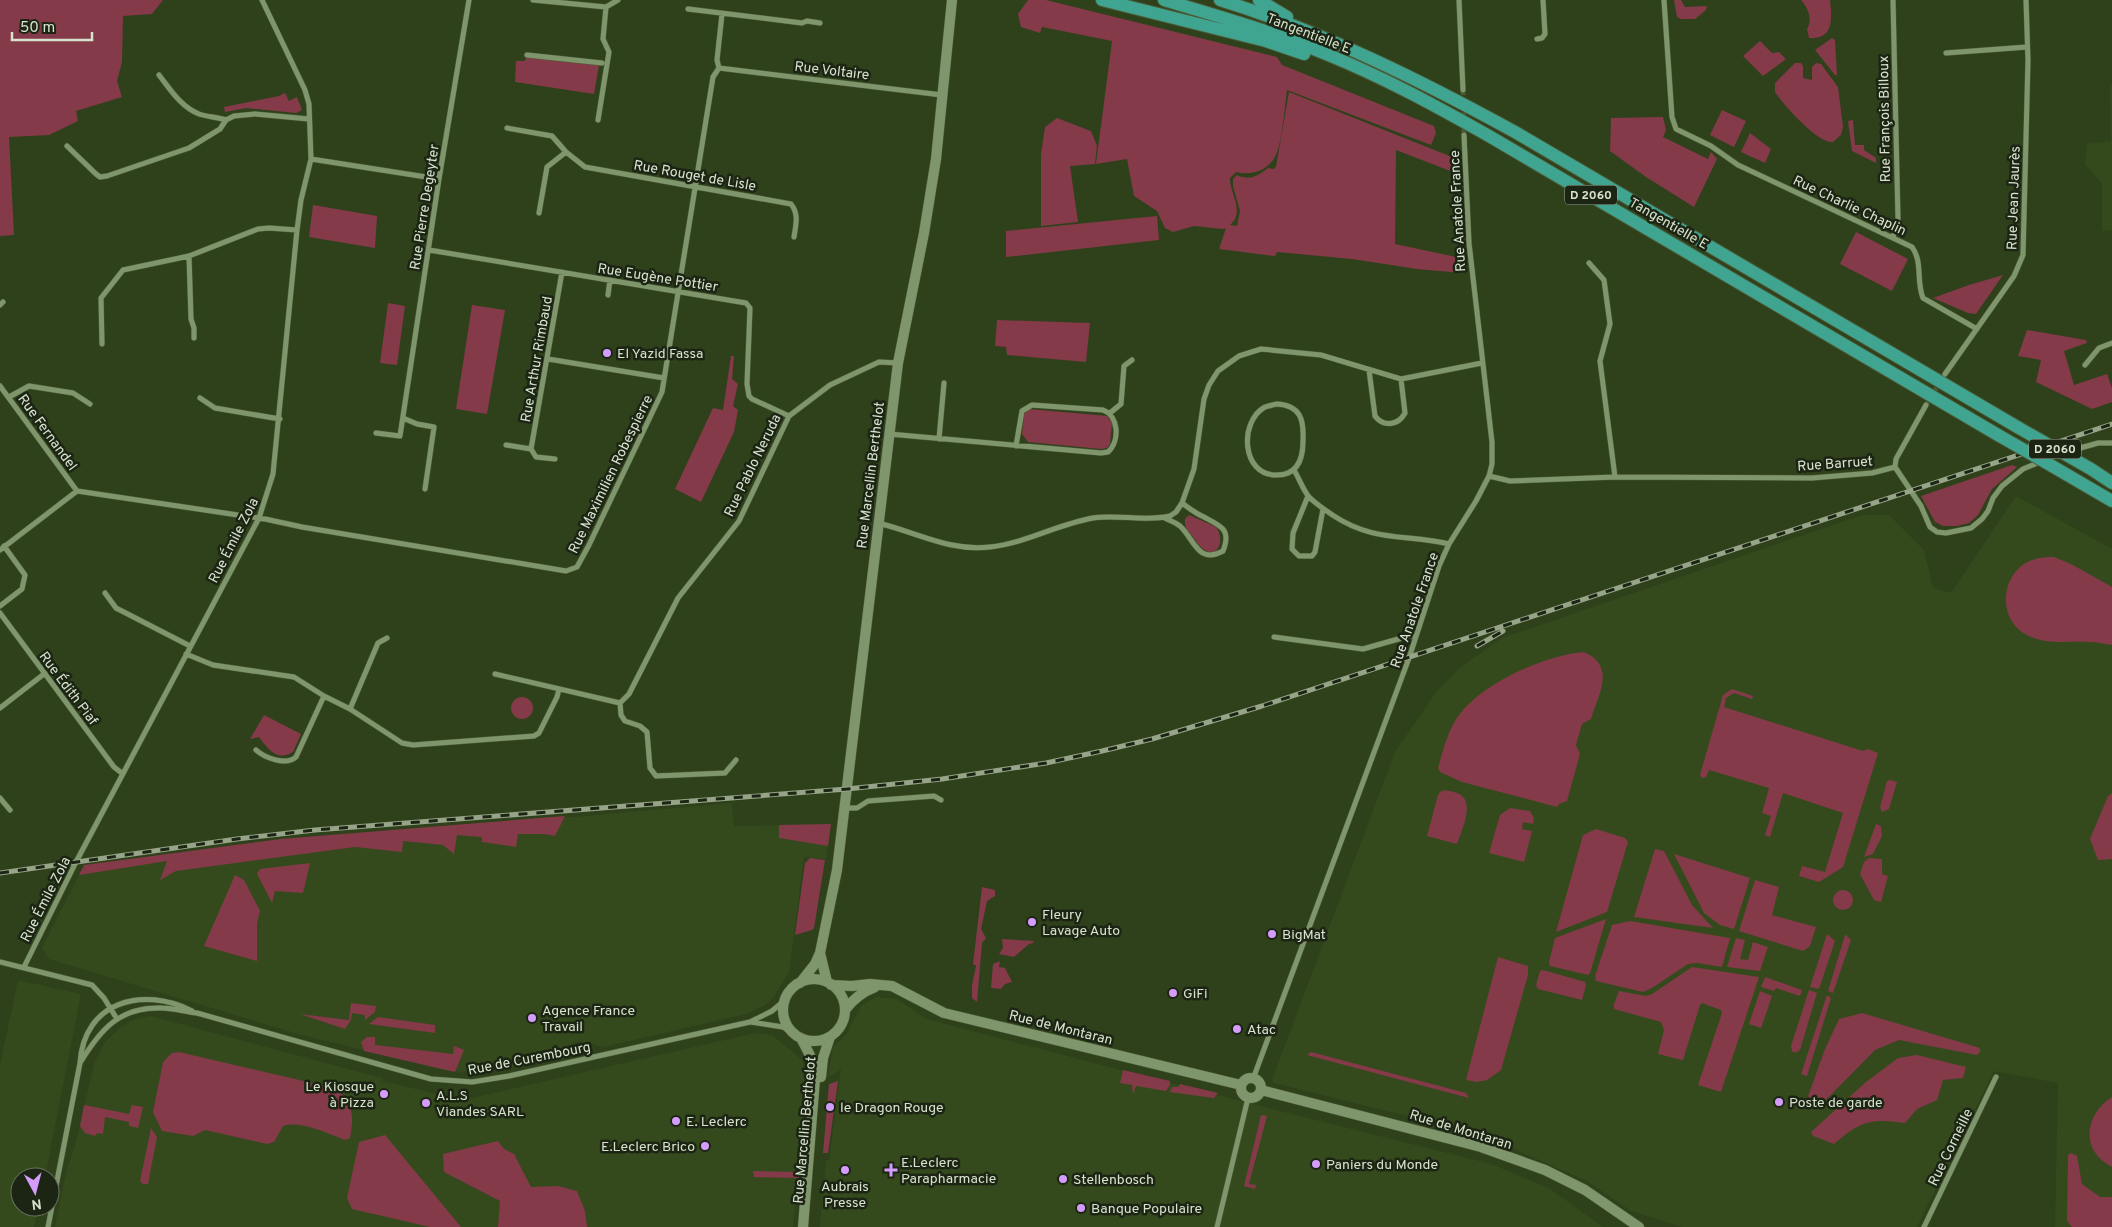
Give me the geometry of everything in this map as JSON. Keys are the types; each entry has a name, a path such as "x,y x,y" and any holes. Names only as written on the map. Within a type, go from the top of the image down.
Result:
{"main road":[{"name":"Rue Marcellin Berthelot","path":"802,1227 816,1068 815,1062 784,1018 784,1001 790,990 800,983 815,964 820,953 837,870 888,434 898,363 931,196 952,0"},
{"path":"1102,0 1296,51 1444,110"},
{"name":"Tangentielle E","path":"1164,0 1279,36 1325,53 1404,89 1444,110 2112,501"},
{"name":"Tangentielle E","path":"1220,0 1306,29 1437,89 1524,137 2112,481"},
{"path":"1259,0 1306,29"},
{"name":"Rue Marcellin Berthelot","path":"808,1227 822,1058 830,1037 841,1026 845,1010 843,1000 838,992 829,984 820,953"},
{"path":"800,983 818,980 829,984"},
{"name":"Rue de Montaran","path":"829,984 892,986 944,1013 1241,1085"},
{"path":"845,1010 850,1002 880,985"},
{"name":"Rue Marcellin Berthelot","path":"797,1036 816,1041 830,1037"},
{"path":"1253,1078 1258,1082 1261,1090 1255,1098 1248,1098 1243,1094 1241,1085 1244,1080 1253,1078"},
{"name":"Rue de Montaran","path":"1261,1090 1481,1147 1545,1170 1585,1190 1639,1227"}],"street":[{"name":"Rue Émile Zola","path":"24,967 54,904 259,518 273,474 280,419 297,230 312,148 309,104 305,90 262,0"},
{"name":"Rue Pierre Degeyter","path":"376,433 400,436 439,179 469,0"},
{"path":"533,0 606,7 618,0"},
{"path":"1459,0 1463,90"},
{"path":"1537,39 1542,38 1545,34 1543,0"},
{"name":"Rue Charlie Chaplin","path":"1664,0 1672,117 1676,129 1711,146 1738,165 1912,247 1917,253 1920,290 1923,298 1977,329"},
{"name":"Rue François Billoux","path":"1892,238 1898,219 1893,0"},
{"name":"Rue Jean Jaurès","path":"1945,374 2017,270 2023,255 2027,165 2026,0"},
{"path":"598,120 609,52 603,39 606,7"},
{"path":"688,9 802,23 807,21 820,23"},
{"name":"Rue Maximilien Robespierre","path":"259,518 373,540 566,571 572,570 582,560 662,392 713,77 719,68 717,60 722,14"},
{"path":"1946,53 2027,47"},
{"path":"527,55 602,63"},
{"name":"Rue Voltaire","path":"719,68 942,95"},
{"path":"159,75 190,110 208,117 226,120"},
{"path":"67,146 100,177 189,148 220,129 226,120 242,114 309,119"},
{"name":"Rue Rouget de Lisle","path":"506,128 552,136 566,152 585,167 791,204 796,210 797,217 794,237"},
{"name":"Rue Anatole France","path":"1253,1078 1416,636 1432,584 1448,544 1476,501 1489,476 1492,464 1492,442 1468,243 1464,135"},
{"path":"539,214 547,167 566,152"},
{"path":"311,159 439,179"},
{"path":"102,344 101,298 123,270 189,256 258,229 297,230"},
{"name":"Rue Eugène Pottier","path":"429,250 746,303 749,305 747,391 752,399 789,416"},
{"path":"189,256 191,319 194,328 194,338"},
{"path":"1589,263 1604,280 1610,324 1600,362 1615,477"},
{"name":"Rue Arthur Rimbaud","path":"531,449 562,272"},
{"path":"608,295 610,280"},
{"path":"2085,365 2099,348 2112,343"},
{"path":"878,523 944,544 974,548 1014,542 1075,521 1096,518 1164,518 1176,512 1182,503 1194,469 1204,399 1212,378 1227,363 1253,350 1279,350 1321,355 1401,379 1482,363"},
{"path":"548,359 664,378"},
{"path":"1110,413 1121,404 1124,366 1132,360"},
{"name":"Rue Pablo Neruda","path":"620,703 629,694 678,598 739,521 789,416 830,385 880,362 898,363"},
{"path":"1368,370 1375,416 1380,422 1386,424 1398,422 1405,413 1401,379"},
{"path":"939,439 944,382"},
{"name":"Rue Fernandel","path":"0,386 77,491"},
{"path":"9,397 29,386 73,393 90,404"},
{"path":"200,398 215,408 280,419"},
{"path":"1276,404 1289,406 1297,411 1302,419 1304,426 1303,451 1299,465 1294,470 1286,474 1271,475 1256,469 1251,461 1248,445 1249,429 1258,413 1266,407 1276,404"},
{"path":"888,434 1016,446 1101,453 1108,452 1115,443 1115,419 1110,413 1103,410 1032,405 1022,411 1016,446"},
{"path":"1926,405 1896,459 1895,467 1921,506 1930,528 1937,532 1946,533 1971,528 1988,511 1993,498 2002,486 2023,469 2075,449 2098,443 2112,443"},
{"path":"403,418 417,424 434,427 426,489"},
{"path":"506,445 531,449 536,457 555,460"},
{"name":"Rue Barruet","path":"1489,476 1510,481 1615,477 1812,478 1872,473 1895,467"},
{"path":"1294,470 1308,496 1323,509 1361,531 1448,544"},
{"path":"0,606 22,589 25,575 2,548 77,491 259,518"},
{"path":"1308,496 1292,539 1292,549 1299,556 1312,556 1315,552 1323,509"},
{"path":"1164,518 1181,527 1200,552 1207,556 1216,556 1223,551 1226,537 1220,525 1182,503"},
{"path":"105,593 116,608 190,646"},
{"name":"Rue Édith Piaf","path":"0,613 114,766 123,774"},
{"path":"1274,637 1363,649 1409,636 1416,636"},
{"path":"350,709 378,643 387,638"},
{"path":"186,654 213,665 294,677 407,745 529,738 539,733 559,689"},
{"path":"0,708 44,674"},
{"path":"495,674 620,703 625,721 640,726 647,732 650,768 656,776 725,773 736,760"},
{"path":"256,750 262,756 288,762 296,757 324,696"},
{"path":"844,808 857,808 868,801 934,796 941,800"},
{"path":"0,798 10,810"},
{"path":"0,962 92,985 117,1019 100,1033 80,1063"},
{"name":"Rue de Curembourg","path":"110,1008 123,1003 155,999 183,1006 197,1013"},
{"name":"Rue de Curembourg","path":"117,1019 135,1011 161,1008 197,1013 391,1070 431,1079 457,1082 509,1076 750,1022 772,1011 784,1001"},
{"path":"48,1227 80,1063 81,1047 86,1034 98,1018 110,1008"},
{"name":"Rue de Curembourg","path":"750,1022 783,1027 797,1036"},
{"name":"Rue Corneille","path":"1924,1227 1996,1077"},
{"path":"1217,1227 1248,1098"}],"shaded area":[{"path":"0,0 163,0 152,14 123,16 122,62 117,81 122,97 76,111 78,121 49,135 9,137 14,235 0,236"},
{"path":"1028,0 1046,0 1277,57 1282,65 1434,126 1436,133 1431,145 1287,90 1280,142 1273,160 1259,171 1254,173 1236,172 1230,178 1237,214 1235,220 1230,225 1237,226 1240,211 1233,179 1237,175 1246,178 1254,177 1268,168 1274,169 1276,167 1289,92 1457,159 1458,174 1396,150 1395,244 1461,258 1462,273 1417,269 1352,259 1277,252 1275,256 1219,249 1226,228 1194,226 1173,232 1165,228 1157,211 1134,196 1127,159 1096,164 1112,41 1042,27 1040,33 1021,27 1018,14"},
{"path":"1674,0 1681,0 1685,7 1707,6 1706,10 1695,19 1681,19 1677,17"},
{"path":"1801,0 1830,0 1830,26 1823,35 1817,38 1809,38 1807,29 1810,21 1809,14"},
{"path":"1832,38 1835,40 1837,75 1835,75 1815,50"},
{"path":"1760,41 1772,53 1779,52 1786,59 1763,76 1743,56"},
{"path":"526,57 599,65 594,94 515,82 516,61 525,61"},
{"path":"1795,63 1801,63 1803,66 1803,78 1812,80 1812,67 1816,63 1821,64 1838,87 1843,127 1841,135 1833,142 1819,137 1810,130 1793,114 1775,92 1775,83"},
{"path":"2112,85 2112,230 2102,231 2102,184 2085,164 2087,144 2111,141 2110,87"},
{"path":"285,93 289,101 297,97 302,110 296,113 246,108 225,112 224,107 279,96"},
{"path":"1722,110 1746,121 1734,147 1710,135"},
{"path":"1663,117 1666,130 1663,137 1708,159 1711,152 1717,159 1694,207 1646,177 1610,151 1611,118"},
{"path":"1057,118 1091,131 1097,146 1095,164 1070,166 1078,222 1041,226 1041,154 1045,127"},
{"path":"1853,120 1855,145 1864,145 1864,150 1876,158 1876,163 1852,151 1848,121"},
{"path":"1750,133 1771,149 1765,163 1741,152"},
{"path":"313,205 377,216 375,248 309,237"},
{"path":"1157,216 1159,240 1006,257 1006,231"},
{"path":"1856,232 1908,259 1892,291 1840,264"},
{"path":"2003,275 1976,314 1968,313 1933,298 1969,285"},
{"path":"388,303 405,306 397,365 380,363"},
{"path":"472,305 505,310 487,414 456,409"},
{"path":"997,320 1090,323 1086,362 1007,355 1006,347 995,346"},
{"path":"2027,330 2086,340 2087,343 2064,351 2074,385 2107,374 2112,388 2112,402 2092,409 2036,382 2041,360 2018,356"},
{"path":"731,356 734,356 732,379 738,384 733,406 738,410 734,432 701,502 675,489 713,408 723,410"},
{"path":"1029,409 1107,416 1112,423 1110,444 1107,448 1101,449 1028,442 1022,434 1024,414"},
{"path":"2012,465 2017,467 1992,489 1978,515 1969,523 1957,526 1943,526 1935,522 1921,496"},
{"path":"2016,496 2112,549 2112,1227 2055,1227 2058,1083 1994,1071 1917,1227 1682,1227 1631,1211 1587,1181 1500,1143 1407,1116 1274,1083 1272,1080 1395,752 1436,692 1461,667 1502,638 1862,515 1889,515 1924,550 1933,588 1951,593"},
{"path":"1189,515 1216,527 1220,537 1217,550 1209,552 1203,549 1188,531 1185,519"},
{"path":"2054,557 2073,565 2112,587 2112,645 2092,642 2044,641 2029,636 2019,630 2012,622 2006,601 2010,581 2016,571 2031,560"},
{"path":"1584,652 1594,658 1600,665 1602,672 1601,690 1591,719 1582,724 1576,745 1580,754 1567,801 1559,804 1557,807 1462,782 1440,772 1438,768 1446,742 1457,718 1481,694 1514,673 1532,665 1568,654"},
{"path":"1732,689 1753,696 1752,699 1734,693 1726,698 1724,707 1863,751 1868,749 1878,753 1843,867 1819,882 1799,876 1802,866 1825,872 1843,813 1783,793 1770,837 1765,835 1771,816 1762,813 1769,788 1709,770 1706,777 1702,778 1700,775 1723,695"},
{"path":"518,697 526,697 533,704 533,712 526,719 518,719 511,712 511,704"},
{"path":"264,715 301,734 293,752 282,756 278,755 269,750 259,737 250,739"},
{"path":"1887,781 1897,782 1889,809 1882,812 1880,807"},
{"path":"1441,791 1457,793 1466,802 1466,816 1457,844 1427,836 1438,795"},
{"path":"2112,793 2112,859 2098,860 2090,839 2108,796"},
{"path":"732,803 734,826 831,824 826,859 804,857 789,972 773,998 765,1005 746,1014 603,1047 580,1041 572,1043 554,1058 520,1066 462,1072 439,1069 298,1034 49,959 42,948 81,871 277,843"},
{"path":"1510,808 1530,811 1534,818 1533,824 1523,822 1522,829 1532,831 1524,862 1489,853 1500,815"},
{"path":"565,816 555,836 518,834 516,847 482,842 482,837 457,835 454,854 443,845 403,841 402,852 355,847 176,871 160,880 167,861 79,875 84,865 280,839"},
{"path":"831,824 828,846 779,838 779,825"},
{"path":"1876,824 1881,826 1882,836 1873,854 1864,857"},
{"path":"1596,829 1625,838 1628,842 1607,912 1556,932 1583,835"},
{"path":"1655,849 1664,851 1692,905 1713,928 1634,917"},
{"path":"1674,854 1750,878 1734,929 1720,925 1704,913"},
{"path":"810,858 825,860 814,928 795,935 805,863"},
{"path":"1869,858 1882,859 1882,874 1888,876 1881,902 1874,900 1860,874 1864,862"},
{"path":"310,863 303,893 275,891 272,903 257,874 260,869"},
{"path":"235,875 244,880 260,911 257,923 257,961 204,946"},
{"path":"1755,880 1779,887 1772,915 1816,927 1810,946 1803,951 1739,931"},
{"path":"982,887 995,890 995,896 987,901 981,929 986,938 982,943 977,1002 972,998 972,985 976,966 973,964"},
{"path":"1843,890 1850,893 1853,900 1850,907 1843,910 1836,907 1833,900 1836,893"},
{"path":"1606,919 1588,975 1550,966 1549,962 1555,938"},
{"path":"1630,921 1730,938 1722,967 1697,963 1688,964 1643,992 1596,981 1595,976 1612,925"},
{"path":"1827,934 1835,941 1819,989 1810,987"},
{"path":"1845,935 1851,940 1833,993 1828,991"},
{"path":"1736,938 1745,940 1740,959 1748,960 1753,942 1768,947 1760,971 1727,967"},
{"path":"1002,939 1034,941 1014,957 999,954 1003,948"},
{"path":"1498,957 1528,966 1528,975 1501,1070 1487,1080 1477,1082 1466,1080"},
{"path":"1000,961 999,967 1005,968 1012,982 1005,984 1001,989 991,988 993,964"},
{"path":"1692,967 1759,977 1721,1092 1698,1085 1722,1013 1721,1010 1702,1003 1700,1005 1682,1060 1658,1054 1664,1030 1661,1022 1614,1009 1619,991 1646,996 1652,994"},
{"path":"1543,970 1585,982 1582,1000 1538,989 1536,985 1540,971"},
{"path":"1765,977 1802,990 1800,996 1776,988 1774,991 1761,987"},
{"path":"18,980 81,994 47,1167 10,1167 10,1217 36,1217 34,1227 0,1227 0,1065"},
{"path":"1809,990 1817,993 1800,1050 1795,1053 1792,1051 1791,1046"},
{"path":"1760,991 1772,996 1761,1028 1749,1024"},
{"path":"1827,995 1831,998 1807,1076 1801,1074"},
{"path":"876,997 897,999 926,1019 1491,1164 1549,1188 1603,1227 820,1227 826,1160 829,1160 841,1068 833,1075 828,1076 833,1047 846,1035 861,1006"},
{"path":"351,1003 376,1006 375,1012 365,1020 365,1015 352,1013 351,1020 345,1029 300,1014 349,1020"},
{"path":"1862,1013 1980,1048 1980,1052 1977,1055 1899,1040 1875,1050 1821,1105 1813,1105 1808,1096 1825,1049 1839,1019"},
{"path":"151,1016 382,1078 382,1081 463,1100 755,1033 772,1035 802,1060 806,1072 805,1103 793,1227 55,1227 57,1217 60,1217 60,1203 67,1169 75,1146 94,1063 105,1042 122,1026 136,1019"},
{"path":"378,1017 435,1025 435,1033 369,1024"},
{"path":"367,1037 375,1037 375,1045 453,1054 454,1046 464,1050 455,1072 364,1051 361,1042"},
{"path":"179,1052 334,1088 346,1098 351,1110 350,1138 345,1140 314,1128 298,1125 283,1126 274,1142 267,1144 205,1130 193,1136 162,1131 153,1112 163,1062 172,1053"},
{"path":"1311,1052 1466,1093 1469,1098 1307,1055"},
{"path":"1917,1055 1966,1067 1963,1078 1943,1080 1937,1100 1917,1109 1905,1123 1874,1121 1866,1123 1851,1130 1834,1144 1813,1136 1811,1132 1866,1082 1898,1058"},
{"path":"1123,1070 1170,1081 1170,1085 1166,1091 1136,1086 1133,1094 1132,1085 1120,1083"},
{"path":"838,1081 828,1153 823,1153 829,1084"},
{"path":"1180,1084 1218,1093 1214,1098 1170,1092 1172,1087 1178,1087"},
{"path":"2112,1097 2112,1167 2095,1152 2091,1143 2090,1133 2091,1123 2096,1113"},
{"path":"84,1105 129,1114 132,1105 143,1107 138,1128 129,1126 129,1122 105,1117 103,1134 97,1133 95,1136 85,1133 80,1126"},
{"path":"1261,1115 1267,1116 1249,1184 1256,1185 1255,1189 1244,1186"},
{"path":"151,1128 157,1137 148,1184 143,1184 140,1181"},
{"path":"385,1135 461,1227 430,1227 352,1209 347,1198 359,1142"},
{"path":"498,1141 504,1149 514,1154 531,1187 558,1186 577,1191 585,1211 587,1227 498,1227 500,1201 444,1172 443,1154"},
{"path":"2071,1153 2077,1156 2082,1184 2100,1197 2112,1197 2112,1227 2072,1227 2067,1221 2068,1155"},
{"path":"753,1171 799,1172 799,1178 754,1177"}],"tunnel":[{"path":"1463,90 1464,135"},
{"path":"1926,405 1945,374"}],"railway":[{"path":"0,873 237,839 315,830 847,789 942,779 1046,763 1152,739 1262,706 2112,424"},
{"path":"1477,646 1503,631"}],"place":[{"name":"El Yazid Fassa","path":"607,353"},
{"name":"Fleury Lavage Auto","path":"1032,922"},
{"name":"BigMat","path":"1272,934"},
{"name":"GiFi","path":"1173,993"},
{"name":"Agence France Travail","path":"532,1018"},
{"name":"Atac","path":"1237,1029"},
{"name":"Le Kiosque à Pizza","path":"384,1094"},
{"name":"Poste de garde","path":"1779,1102"},
{"name":"A.L.S Viandes SARL","path":"426,1103"},
{"name":"le Dragon Rouge","path":"830,1107"},
{"name":"E. Leclerc","path":"676,1121"},
{"name":"E.Leclerc Brico","path":"705,1146"},
{"name":"Paniers du Monde","path":"1316,1164"},
{"name":"Aubrais Presse","path":"845,1170"},
{"name":"E.Leclerc Parapharmacie","path":"891,1170"},
{"name":"Stellenbosch","path":"1063,1179"},
{"name":"Banque Populaire","path":"1081,1208"}]}
